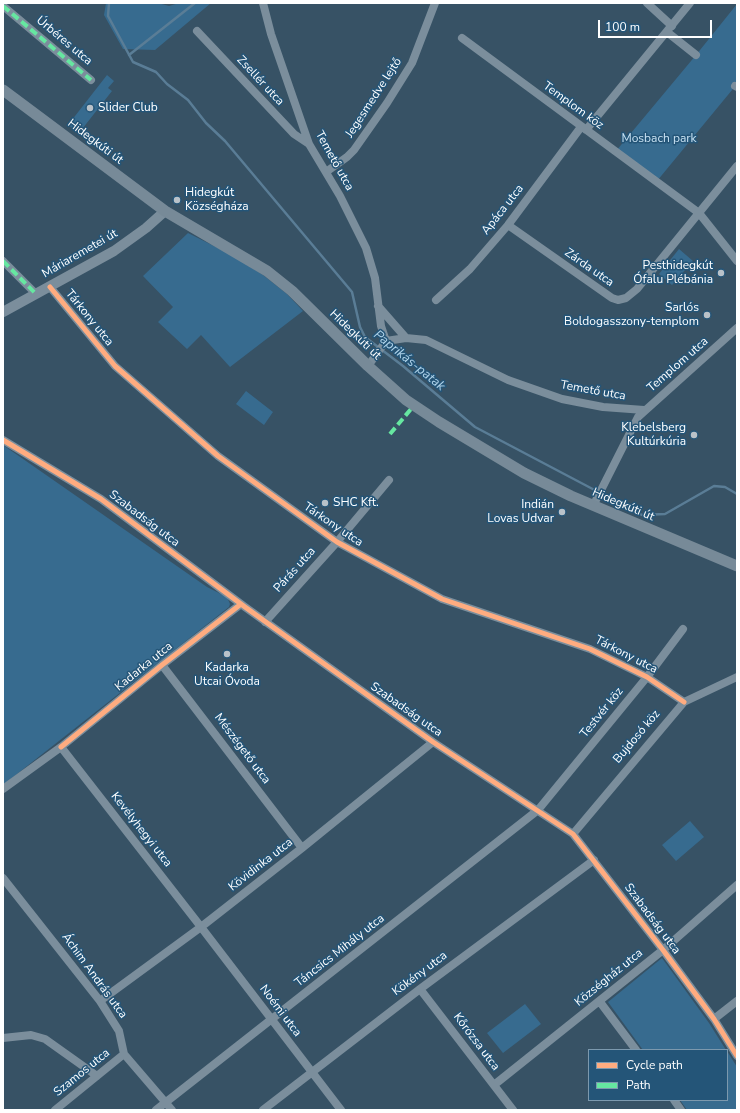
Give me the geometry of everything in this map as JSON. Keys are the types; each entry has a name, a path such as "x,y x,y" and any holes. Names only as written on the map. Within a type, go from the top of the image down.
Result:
{"main road":[{"name":"Hidegkúti út","path":"3,90 165,211 267,270 292,291 368,366 406,400 439,422 524,473 737,566"}],"street":[{"name":"Temető utca","path":"263,3 271,34 309,144 346,207 366,248 375,278 384,344 406,338 416,338 437,344 508,380 562,399 603,407 644,410"},
{"name":"Jegesmedve lejtő","path":"326,172 354,150 387,103 412,63 435,3"},
{"path":"647,3 696,56"},
{"name":"Apáca utca","path":"436,300 470,269 508,225 584,128 670,29 690,3"},
{"name":"Úrbéres utca","path":"3,6 91,80"},
{"name":"Zsellér utca","path":"197,31 294,134 309,144"},
{"name":"Templom köz","path":"462,38 699,213 737,261"},
{"path":"699,213 737,166"},
{"name":"Máriaremetei út","path":"3,312 114,251 146,228 165,211"},
{"name":"Zárda utca","path":"508,225 612,298 618,300 626,298 632,294 699,213"},
{"path":"3,262 36,294"},
{"name":"Tárkony utca","path":"50,286 115,366 218,456 337,542 442,599 590,649 647,677 684,702"},
{"path":"378,306 406,338"},
{"name":"Templom utca","path":"594,503 638,417 737,328"},
{"path":"368,366 384,344"},
{"name":"Szabadság utca","path":"3,440 101,499 265,622 433,742 573,834 663,950 714,1019 737,1056"},
{"name":"Párás utca","path":"265,622 337,542 389,480"},
{"name":"Kadarka utca","path":"3,789 61,747 162,665 241,604"},
{"name":"Testvér köz","path":"538,810 647,677 683,629"},
{"name":"Mészégető utca","path":"162,665 302,848"},
{"name":"Bujdosó köz","path":"573,834 684,702 737,677"},
{"name":"Kövidinka utca","path":"100,1001 201,927 302,848 433,742"},
{"name":"Kevélyhegyi utca","path":"61,747 201,927"},
{"name":"Táncsics Mihály utca","path":"156,1110 538,810"},
{"name":"Kökény utca","path":"263,1110 420,989 594,860"},
{"name":"Áchim András utca","path":"3,878 100,1001 119,1031 124,1054 172,1110"},
{"name":"Községház utca","path":"494,1085 600,1002 737,886"},
{"name":"Noémi utca","path":"201,927 272,1019 311,1073 341,1110"},
{"name":"Kőrózsa utca","path":"420,989 513,1110"},
{"path":"714,1019 737,1000"},
{"path":"600,1002 635,1049"},
{"path":"3,1038 31,1034 45,1039 97,1076"},
{"name":"Szamos utca","path":"55,1110 124,1054"},
{"path":"675,1101 681,1110"}],"green space":[{"path":"106,3 158,3 169,6 179,3 211,3 155,50 123,49 104,15"},
{"name":"Mosbach park","path":"737,4 737,84 657,181 616,151"},
{"name":"Slider Club","path":"107,75 114,81 108,88 112,91 79,133 68,125"},
{"path":"188,233 232,255 263,275 287,294 303,311 230,367 201,335 187,349 158,322 173,307 143,276"},
{"path":"679,249 693,261 672,285 659,274"},
{"path":"246,391 273,412 264,425 236,404"},
{"path":"3,445 207,587 227,597 230,604 229,607 3,785"},
{"path":"690,821 704,837 676,861 662,845"},
{"path":"662,958 709,1023 725,1049 642,1049 608,1002"},
{"path":"525,1004 541,1024 503,1053 487,1033"},
{"path":"728,1053 737,1067 737,1110 687,1110 681,1101 728,1101"}],"waterway":[{"name":"Paprikás-patak","path":"109,3 108,16 133,62 156,72 167,84 188,100 206,123 225,141 352,292 360,327 365,337 403,366 475,427 642,515 665,514 714,486 725,487 737,494"},
{"path":"129,55 195,3"}],"marked path":[{"path":"3,6 91,80"},
{"path":"3,261 36,294"},
{"path":"390,434 411,409"}],"cycle path":[{"path":"50,287 115,366 218,456 337,542 442,599 590,649 647,677 684,702"},
{"path":"3,440 101,499 245,607 433,742 573,834 663,950 714,1019 737,1056"},
{"path":"61,747 162,665 241,604"}],"place":[{"name":"Slider Club","path":"90,108"},
{"name":"Hidegkút Községháza","path":"177,200"},
{"name":"Pesthidegkút Ófalu Plébánia","path":"721,273"},
{"name":"Sarlós Boldogasszony-templom","path":"707,315"},
{"name":"Klebelsberg Kultúrkúria","path":"694,435"},
{"name":"SHC Kft.","path":"325,503"},
{"name":"Indián Lovas Udvar","path":"562,512"},
{"name":"Kadarka Utcai Óvoda","path":"227,654"}]}
